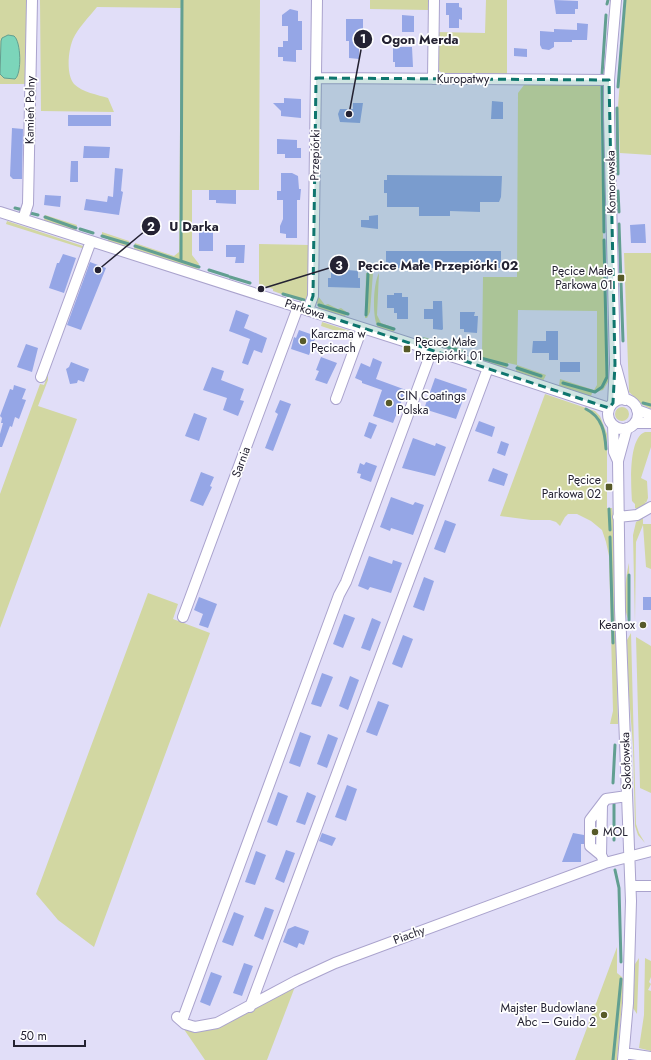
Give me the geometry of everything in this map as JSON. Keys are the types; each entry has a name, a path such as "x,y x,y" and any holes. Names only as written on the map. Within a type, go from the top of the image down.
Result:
{"street":[{"name":"Kamień Polny","path":"24,219 28,204 32,0"},
{"name":"Przepiórki","path":"308,310 313,296 317,0"},
{"path":"433,79 434,0"},
{"name":"Komorowska","path":"611,405 615,364 609,80 616,0"},
{"name":"Kuropatwy","path":"316,78 609,80"},
{"name":"Parkowa","path":"0,212 488,368 611,405"},
{"path":"42,376 91,241"},
{"name":"Sarnia","path":"183,617 298,307"},
{"path":"336,399 362,328"},
{"name":"Piachy","path":"432,350 346,582 339,595 179,1019 191,1026 207,1026 217,1023 250,1007 296,981 335,963 603,859 630,856 651,851"},
{"name":"Komorowska","path":"615,364 626,400"},
{"path":"250,1007 488,368"},
{"path":"651,415 637,410 633,404 626,400 618,400 611,405 608,417 613,425 620,429 631,425 651,423"},
{"path":"631,425 637,410"},
{"name":"Sokołowska","path":"613,425 614,452 618,461"},
{"name":"Sokołowska","path":"623,1056 628,1003 631,886 618,517 618,461 631,425"},
{"path":"618,517 637,515 651,507"},
{"path":"603,859 603,803 608,798 627,796"},
{"path":"631,886 651,886"},
{"path":"623,1056 651,1057"}],"highlighted area":[{"path":"316,78 609,80 615,364 613,403 609,408 308,310 313,296"}],"shaded area":[{"path":"0,0 28,0 27,84 0,84"},
{"path":"40,0 260,0 259,190 192,190 192,255 199,264 197,270 134,249 135,243 174,256 179,252 181,8 97,7 73,39 69,56 69,69 71,80 77,87 90,93 108,98 114,112 41,111"},
{"path":"370,0 428,0 428,10 370,9"},
{"path":"486,0 507,0 507,74 442,73 436,68 436,32 485,33"},
{"path":"626,0 651,0 651,155 620,153 618,107"},
{"path":"8,35 14,36 19,50 20,65 15,79 4,78 0,74 1,41 2,38"},
{"path":"524,85 600,85 606,377 611,378 610,383 608,382 603,390 592,393 591,396 559,386 560,379 594,390 597,385 597,311 518,310 517,365 508,363 506,369 476,359 478,354 482,355 483,277 517,277 518,93"},
{"path":"45,215 77,225 75,231 44,221"},
{"path":"7,221 86,247 85,249 6,224"},
{"path":"102,232 129,241 128,248 108,241 108,239 102,237"},
{"path":"259,244 309,245 309,296 304,302 273,291 273,289 259,284"},
{"path":"624,253 651,253 651,409 643,405 629,392"},
{"path":"366,273 373,273 370,312 367,318 365,318"},
{"path":"379,273 377,315 381,323 395,328 393,333 378,328 376,323 374,292"},
{"path":"315,296 318,296 325,305 328,304 338,309 341,308 348,313 344,317 319,309"},
{"path":"322,322 356,333 352,344 348,335 321,326"},
{"path":"424,337 464,350 462,355 424,342"},
{"path":"517,365 546,375 543,381 516,372"},
{"path":"48,374 48,380 38,406 77,419 0,628 0,494 40,384 44,385"},
{"path":"545,394 595,411 600,416 607,434 607,508 612,508 613,515 618,724 610,724 613,711 609,556 602,530 591,521 577,514 568,514 560,526 556,522 550,520 531,520 500,516"},
{"path":"619,407 625,407 629,411 629,417 625,421 619,421 615,417 615,411"},
{"path":"645,432 651,432 651,447 641,478 647,481 648,498 646,503 644,501 646,504 637,509 632,501 631,484 633,452 640,436"},
{"path":"643,518 643,524 651,524 651,569 646,567 643,525 636,542 635,623 633,535 636,522"},
{"path":"629,563 630,621 627,617 625,602"},
{"path":"148,593 178,604 173,619 210,633 94,947 58,920 36,894"},
{"path":"631,633 636,824 645,843 638,835 635,826 633,747 628,683 627,640"},
{"path":"636,637 651,646 651,793 640,788"},
{"name":"Majster Budowlane Abc – Guido 2","path":"617,947 617,973 624,981 617,1060 575,1060"},
{"path":"639,958 637,1014 633,1008 635,964"},
{"path":"645,958 651,961 651,977 649,982 651,984 648,990 651,991 651,1051 639,1048 644,1015"},
{"path":"296,984 267,1060 205,1060 179,1022 195,1030"}],"building":[{"path":"554,0 578,1 578,9 575,9 575,14 556,14"},
{"path":"446,3 459,3 459,7 462,8 462,20 459,19 459,28 449,28 449,15 446,15"},
{"path":"290,9 298,11 298,21 302,21 302,50 296,50 296,62 283,61 283,57 278,57 278,47 283,47 283,41 288,41 288,26 282,26 282,15"},
{"path":"402,15 414,16 414,32 402,32"},
{"path":"346,19 363,19 363,41 359,41 359,59 349,58 349,41 346,41"},
{"path":"577,23 588,24 587,40 554,42 554,47 549,50 542,49 540,45 540,31 554,32 554,29 577,30"},
{"path":"393,47 412,47 413,67 395,67 395,62 393,62"},
{"path":"514,48 527,49 527,57 514,56"},
{"path":"284,98 301,99 301,118 281,116 281,111 273,103 284,103"},
{"path":"492,101 503,102 503,119 491,119"},
{"path":"353,103 363,103 360,123 340,122 338,114 340,109 353,109"},
{"path":"68,115 111,115 111,126 68,126"},
{"path":"12,128 23,129 22,179 13,179 10,176"},
{"path":"277,139 297,140 297,148 301,148 301,158 285,158 285,154 277,154"},
{"path":"84,146 110,147 109,158 83,158"},
{"path":"71,161 78,161 78,182 70,182"},
{"path":"115,168 123,169 121,191 123,192 119,215 84,210 86,199 107,202 108,196 113,197"},
{"path":"281,173 292,173 298,176 299,189 301,189 300,200 297,200 297,238 286,238 286,234 280,233 280,226 283,219 283,200 277,200 277,191 281,191"},
{"path":"387,175 502,176 501,197 499,202 480,202 480,212 450,211 450,216 419,216 419,207 387,207 387,193 384,193 384,180 387,180"},
{"path":"209,190 236,190 236,204 216,203 216,200 209,200"},
{"path":"45,195 61,196 60,207 44,205"},
{"path":"378,215 378,229 361,227 361,220 369,220 369,216"},
{"path":"645,224 646,243 631,243 630,225"},
{"path":"199,227 213,227 213,251 199,251"},
{"path":"226,245 245,245 244,263 235,263 236,257 226,257"},
{"path":"386,251 501,251 501,268 386,268"},
{"path":"63,254 76,258 64,293 49,288 57,263 59,263"},
{"path":"90,262 106,268 81,330 67,325"},
{"path":"338,269 358,271 360,288 328,287 328,278 331,278 331,270"},
{"path":"394,293 402,293 402,297 408,297 408,319 397,319 397,313 394,313 394,308 387,308 387,295 394,295"},
{"path":"433,301 442,301 442,330 433,329 433,319 424,319 424,309 433,309"},
{"path":"236,310 249,315 244,328 267,338 262,353 254,350 248,365 242,363 250,339 229,331"},
{"path":"460,312 475,312 474,316 478,316 477,333 464,332 464,329 460,329"},
{"name":"Karczma w Pęcicach","path":"299,330 316,336 309,355 291,349 294,337 296,338"},
{"path":"546,331 558,331 558,360 549,360 549,353 532,353 533,341 546,341"},
{"path":"26,344 38,348 32,372 17,367"},
{"path":"321,357 337,363 327,384 315,380 319,371 316,370"},
{"path":"373,358 382,362 376,379 406,390 393,423 373,416 382,390 362,383 362,381 355,378 361,363 370,367"},
{"path":"71,362 89,369 84,382 78,380 77,383 70,384 66,369 69,367"},
{"path":"560,362 580,362 580,372 560,372"},
{"path":"212,367 224,371 221,380 244,389 240,400 244,401 238,416 223,410 227,398 203,390"},
{"path":"435,378 467,389 456,419 424,409"},
{"path":"14,385 26,389 22,399 26,400 19,419 15,417 12,427 10,426 2,447 0,447 0,434 3,423 1,423 2,418 0,416 10,389 13,390"},
{"path":"280,400 291,404 273,451 265,448 278,414 275,412"},
{"path":"194,413 207,418 199,441 185,436"},
{"path":"479,421 495,427 492,437 475,431"},
{"path":"369,422 377,425 371,439 364,436"},
{"path":"413,438 435,446 436,443 446,447 435,476 402,468"},
{"path":"501,441 509,444 505,456 497,453"},
{"path":"366,462 377,466 371,482 360,478 361,474 357,473 360,463 364,465"},
{"path":"493,468 508,474 504,486 488,481"},
{"path":"201,472 214,477 210,486 212,487 203,506 190,501"},
{"path":"391,497 413,505 415,502 424,505 413,535 391,528 390,531 380,527"},
{"path":"445,520 456,524 445,553 434,549"},
{"path":"369,556 392,564 393,560 402,563 391,593 370,587 368,590 358,586"},
{"path":"424,577 434,581 424,611 413,607"},
{"path":"199,597 217,604 208,628 199,625 203,614 194,610"},
{"path":"643,597 651,597 651,610 643,610"},
{"path":"344,614 355,618 343,648 333,644"},
{"path":"372,618 381,622 370,651 361,648"},
{"path":"403,635 413,639 402,668 392,664"},
{"path":"322,673 333,677 321,707 311,704"},
{"path":"350,676 359,680 348,710 339,706"},
{"path":"378,701 389,705 377,736 366,732"},
{"path":"300,732 311,736 300,767 289,763"},
{"path":"328,734 338,738 327,768 317,764"},
{"path":"347,785 357,789 346,821 335,817"},
{"path":"278,792 288,796 277,826 267,822"},
{"path":"307,792 316,796 305,825 296,822"},
{"path":"322,833 336,838 332,846 319,841"},
{"path":"573,833 584,835 584,844 581,844 581,862 562,862"},
{"path":"286,850 295,853 284,883 275,879"},
{"path":"256,851 266,855 255,885 245,882"},
{"path":"265,907 274,910 263,940 254,936"},
{"path":"234,912 244,916 233,946 222,942"},
{"path":"295,926 309,931 304,945 299,943 297,948 283,942 288,929"},
{"path":"244,963 253,966 242,996 233,993"},
{"path":"211,972 222,976 210,1006 200,1002"}],"waterway":[{"path":"181,261 182,0"},
{"path":"607,4 608,0"},
{"path":"618,87 625,0"},
{"path":"602,75 606,15"},
{"path":"602,86 604,232"},
{"path":"617,108 618,174"},
{"path":"618,191 619,212"},
{"path":"15,208 23,210"},
{"path":"30,213 38,215"},
{"path":"45,217 76,228"},
{"path":"619,224 623,341"},
{"path":"80,229 93,233"},
{"path":"102,236 129,244"},
{"path":"563,383 595,392 602,387 607,377 604,240"},
{"path":"135,246 199,267"},
{"path":"209,270 228,276"},
{"path":"366,315 368,274"},
{"path":"230,277 250,283"},
{"path":"283,294 304,300"},
{"path":"319,305 348,314"},
{"path":"378,324 394,329"},
{"path":"423,339 463,352"},
{"path":"477,357 507,365"},
{"path":"517,368 541,376"},
{"path":"643,403 651,405"},
{"path":"586,409 596,416 602,426 606,449"},
{"path":"609,509 610,530"},
{"path":"610,537 613,643"},
{"path":"629,575 629,620"},
{"path":"613,783 615,745"},
{"path":"614,804 614,840"},
{"path":"615,870 619,888 621,962"},
{"path":"613,1060 621,979"}],"place":[{"name":"Ogon Merda","path":"349,114"},
{"name":"U Darka","path":"98,270"},
{"name":"Pęcice Małe Parkowa 01","path":"621,278"},
{"name":"Pęcice Małe Przepiórki 02","path":"261,289"},
{"name":"Karczma w Pęcicach","path":"303,341"},
{"name":"Pęcice Małe Przepiórki 01","path":"407,349"},
{"name":"CIN Coatings Polska","path":"389,403"},
{"name":"Pęcice Parkowa 02","path":"609,487"},
{"name":"Keanox","path":"643,625"},
{"name":"MOL","path":"595,832"},
{"name":"Majster Budowlane Abc – Guido 2","path":"604,1015"}]}
